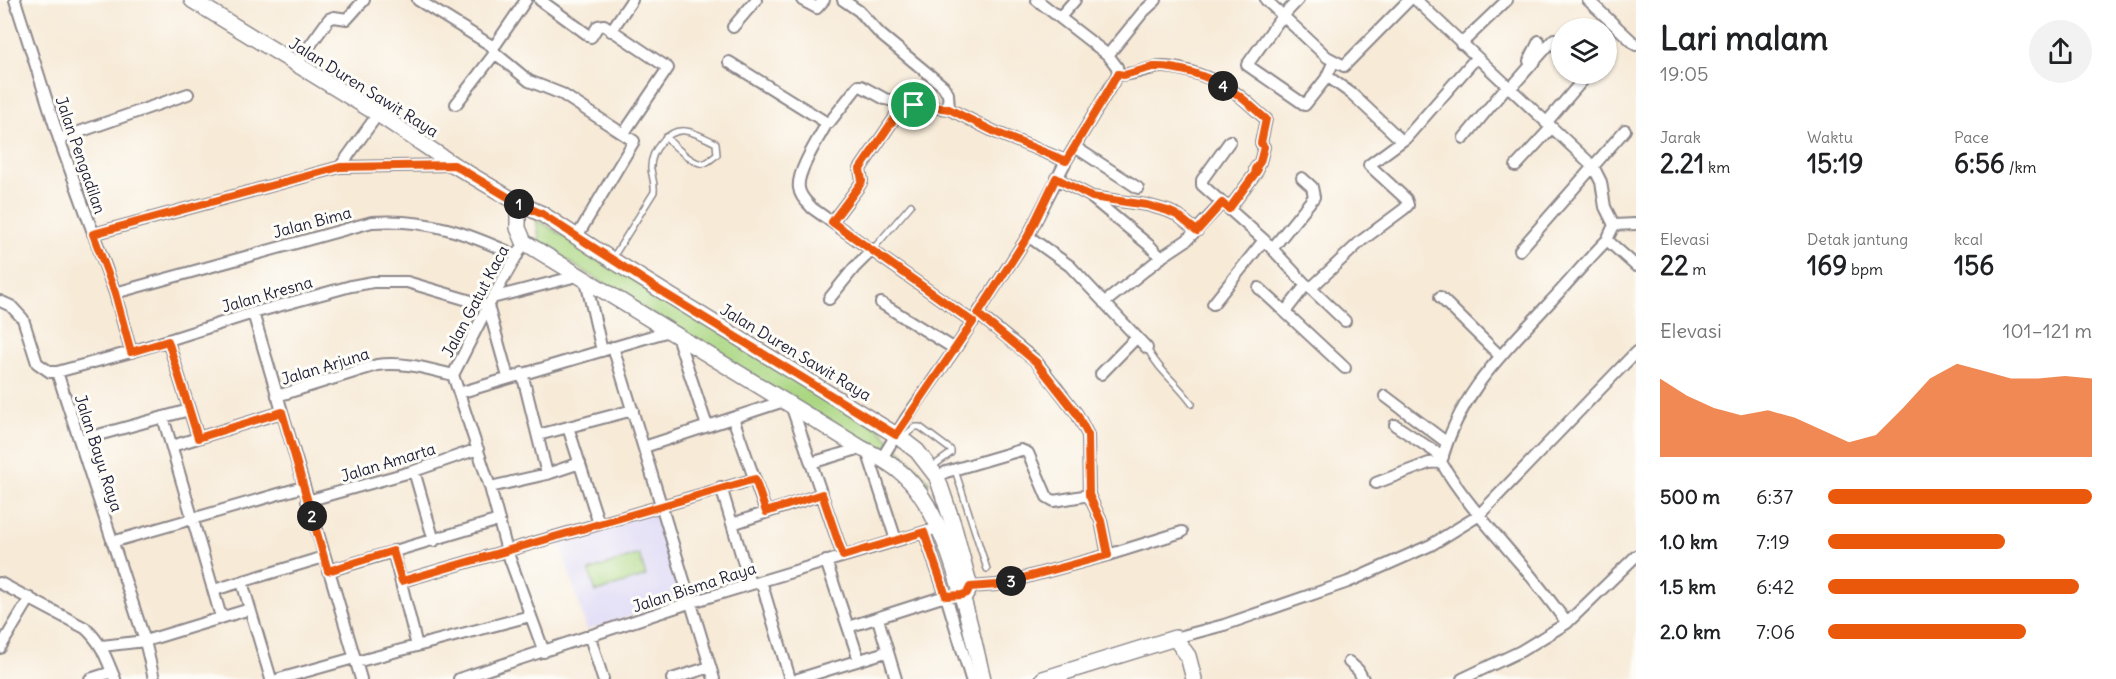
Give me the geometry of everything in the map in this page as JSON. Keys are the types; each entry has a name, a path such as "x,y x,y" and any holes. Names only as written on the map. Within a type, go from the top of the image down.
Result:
{"street":[{"name":"Jalan Pengadilan","path":"15,0 59,139 115,293 131,352"},
{"name":"Jalan Duren Sawit Raya","path":"192,0 378,114 454,165 518,203 542,214 576,238 898,437 917,451 934,473 953,524 959,593"},
{"path":"296,65 324,24 334,17 347,19 363,0"},
{"path":"418,0 493,50 530,81 562,94 632,138 633,143 576,238"},
{"path":"456,104 526,0"},
{"path":"540,0 591,37 601,24 668,68 624,133"},
{"path":"611,31 632,0"},
{"path":"733,27 756,0"},
{"path":"802,0 816,8 824,0"},
{"path":"843,0 859,11 880,34 943,86 948,94 949,109"},
{"path":"882,458 956,349 1028,236 1056,178 1118,74 1117,67 1108,55 1037,0"},
{"path":"1060,17 1075,0"},
{"path":"1108,55 1143,12 1156,0"},
{"path":"1266,0 1327,57 1344,66 1409,0"},
{"path":"1298,0 1283,16 1247,65 1305,105 1328,76 1327,73 1334,61"},
{"path":"1461,44 1507,0"},
{"path":"1588,0 1636,45"},
{"path":"1423,2 1461,44 1593,166 1601,182 1605,207 1614,225"},
{"path":"1509,88 1530,60 1539,41"},
{"path":"1464,138 1551,42"},
{"path":"1285,312 1309,286 1360,241 1400,213 1407,205 1406,199 1369,165 1417,126 1476,58"},
{"path":"729,62 827,123"},
{"path":"1104,303 1187,240 1226,206 1257,171 1255,169 1260,162 1264,147 1261,143 1271,122 1231,89 1213,81 1153,67 1124,75 1118,74"},
{"path":"1328,76 1352,94 1401,140"},
{"path":"1516,166 1580,84"},
{"path":"1066,161 995,132 949,109 885,99 858,86 827,123 801,174 798,187 802,198 812,208 1036,362 1077,414 1088,435 1089,495 1101,521 1108,555"},
{"path":"59,139 188,94"},
{"path":"832,222 862,181 860,169 894,119 901,102"},
{"path":"340,167 378,114"},
{"path":"1520,250 1625,130"},
{"path":"1230,141 1202,180 1202,185 1268,244 1345,321"},
{"path":"1075,147 1138,188"},
{"path":"93,234 340,167 454,165"},
{"path":"1056,178 1092,197 1161,258"},
{"path":"1213,304 1314,197 1312,187 1302,178"},
{"path":"1092,197 1147,205 1168,211 1177,215 1197,231"},
{"path":"518,203 520,249"},
{"name":"Jalan Bima","path":"115,293 372,222 395,220 436,225 520,249"},
{"path":"1614,225 1636,224"},
{"path":"1442,460 1446,442 1472,392 1499,355 1607,240 1614,225"},
{"path":"1028,236 1070,266 1147,348"},
{"path":"1607,240 1636,266"},
{"name":"Jalan Duren Sawit Raya","path":"520,249 582,278 882,458 904,476 920,496 931,530 959,593 983,679"},
{"name":"Jalan Gatut Kaca","path":"453,375 520,249"},
{"path":"829,299 873,249"},
{"path":"508,377 490,302 582,278 602,351"},
{"name":"Jalan Kresna","path":"57,372 351,286 388,281 407,282 490,302"},
{"path":"1259,288 1345,368"},
{"path":"1440,297 1499,355"},
{"path":"0,301 11,306 23,319 37,363 44,369 57,372"},
{"path":"881,303 956,349"},
{"path":"253,313 361,679"},
{"path":"459,393 613,347 673,333 707,426"},
{"path":"1101,375 1136,338"},
{"path":"168,341 198,438"},
{"path":"613,347 714,679"},
{"path":"1043,679 1169,640 1224,626 1395,563 1431,545 1478,516 1636,352"},
{"name":"Jalan Arjuna","path":"277,396 390,363 453,375"},
{"name":"Jalan Bayu Raya","path":"57,372 145,640 154,679"},
{"path":"522,373 547,474"},
{"path":"453,375 490,487 507,551 544,652"},
{"path":"1385,396 1446,442"},
{"path":"644,447 733,417 788,403 843,556"},
{"path":"80,440 189,410"},
{"path":"538,435 633,410"},
{"path":"171,446 282,412"},
{"path":"164,417 221,617"},
{"path":"733,417 766,512"},
{"path":"1395,425 1442,460 1457,489 1520,562 1567,623"},
{"path":"568,427 599,524"},
{"name":"Jalan Amarta","path":"308,501 414,471 478,449"},
{"path":"811,463 864,449 896,540"},
{"path":"934,473 955,470 1021,450 1028,453 1047,497 1054,501 1089,495"},
{"path":"1376,483 1442,460"},
{"path":"490,487 547,474 580,463"},
{"path":"414,471 434,541"},
{"path":"402,581 755,479"},
{"path":"112,542 303,487"},
{"path":"722,487 732,524 790,679"},
{"path":"732,524 822,494"},
{"path":"328,571 499,520"},
{"name":"Jalan Bisma Raya","path":"459,679 484,675 544,652 692,602 931,530"},
{"path":"848,627 959,593 1108,555 1182,532"},
{"path":"393,551 417,646"},
{"path":"1462,679 1521,651 1567,623 1636,556"},
{"path":"214,590 324,557"},
{"path":"826,561 859,660"},
{"path":"0,582 85,628 96,638 102,646 113,676 90,679"},
{"path":"242,582 271,679"},
{"path":"959,593 971,679"},
{"path":"0,648 30,598"},
{"path":"102,646 145,640 250,609"},
{"path":"279,679 530,616"},
{"path":"878,619 886,652 896,679"},
{"path":"590,637 603,679"},
{"path":"1169,640 1186,679"},
{"path":"1169,640 1188,656 1194,679"},
{"path":"798,679 886,652"},
{"path":"1349,662 1358,670 1363,679"},
{"path":"676,678 710,667"}],"lane":[{"path":"612,260 654,192 655,182 651,168 656,152 666,137 682,130 689,131 716,143 717,155 704,164 698,164 676,148 666,137"},
{"path":"873,249 911,205"},
{"path":"1147,348 1159,369 1171,379 1192,404"},
{"path":"898,437 915,427 920,427 951,450 934,473"},
{"path":"955,470 987,569"}],"shaded area":[{"path":"654,511 681,600 587,630 560,543"}],"green space":[{"path":"536,219 877,426 929,481 928,484 540,244"},
{"path":"639,554 646,576 596,592 589,571"}],"route":[{"path":"1153,67 1164,67 1192,74 1231,89 1266,119 1261,143 1264,147 1260,162 1255,169 1257,171 1229,209 1222,203 1197,231 1177,215 1168,211 1147,205 1092,197 1056,178 1028,236 978,314 1036,362 1077,414 1088,435 1089,495 1101,521 1108,555 997,585 970,587 967,593 962,595 946,596 924,532 843,556 822,494 766,512 755,479 402,581 393,551 328,571 282,412 198,438 168,341 131,352 115,293 93,234 340,167 454,165 518,203 542,214 664,293 896,435 973,322 832,222 862,181 860,169 894,119 901,102 914,105 949,109 995,132 1066,161 1118,74 1124,75 1153,67"}]}
